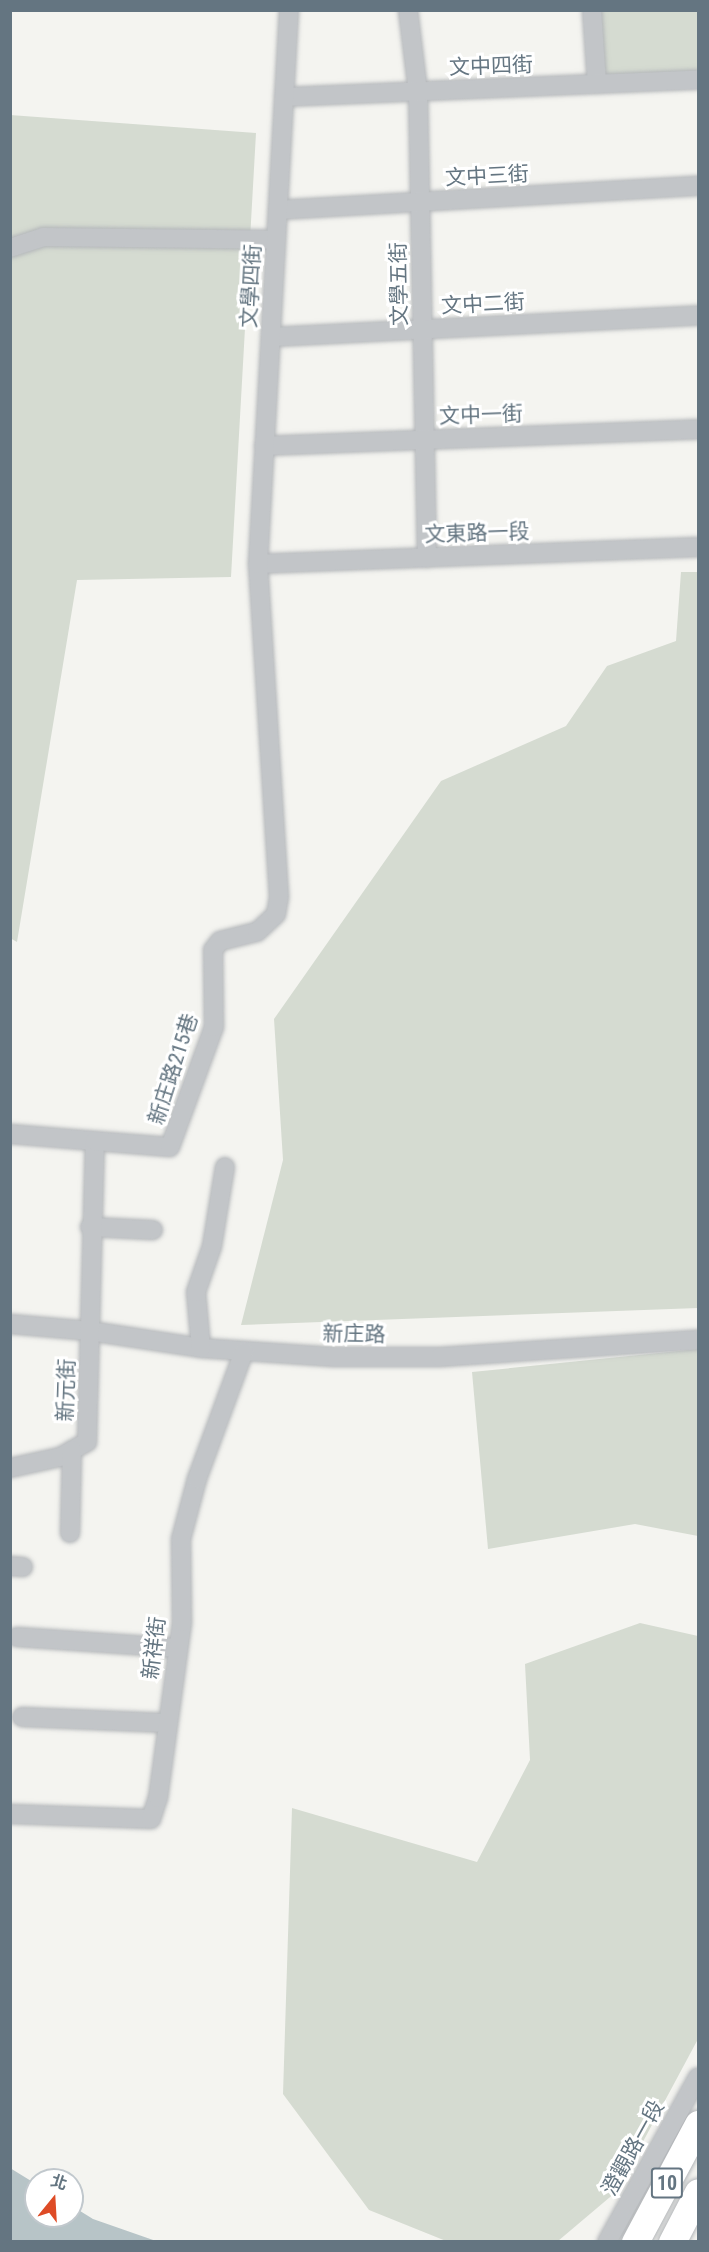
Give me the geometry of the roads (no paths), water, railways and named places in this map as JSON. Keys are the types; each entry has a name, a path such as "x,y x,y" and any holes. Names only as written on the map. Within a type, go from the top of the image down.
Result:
{"highway":[{"name":"10","path":"635,2241 699,2124"},
{"name":"10","path":"672,2241 699,2192"}],"street":[{"name":"文學四街","path":"258,564 289,10"},
{"name":"文學五街","path":"408,10 418,91 426,558"},
{"path":"592,10 597,84"},
{"name":"文中四街","path":"284,97 699,80"},
{"name":"文中三街","path":"278,210 699,186"},
{"path":"10,248 43,237 276,240"},
{"name":"文中二街","path":"271,337 699,315"},
{"name":"文中一街","path":"264,446 699,429"},
{"name":"文東路一段","path":"258,564 699,548"},
{"name":"新庄路215巷","path":"95,1141 170,1148 214,1027 213,950 220,941 257,932 276,914 279,897 258,564"},
{"path":"10,1134 95,1141 90,1227 90,1331"},
{"path":"201,1348 196,1292 219,1213 225,1167"},
{"path":"90,1227 153,1230"},
{"name":"新庄路","path":"10,1324 90,1331 201,1348 334,1357 440,1357 699,1340"},
{"name":"新元街","path":"10,1468 60,1457 87,1442 90,1331"},
{"name":"新祥街","path":"10,1814 151,1819 158,1798 166,1723 182,1622 181,1539 196,1479 244,1351"},
{"path":"70,1533 72,1450"},
{"path":"17,1637 178,1648"},
{"path":"22,1717 166,1723"},
{"name":"澄觀路一段","path":"607,2241 699,2077"}]}
